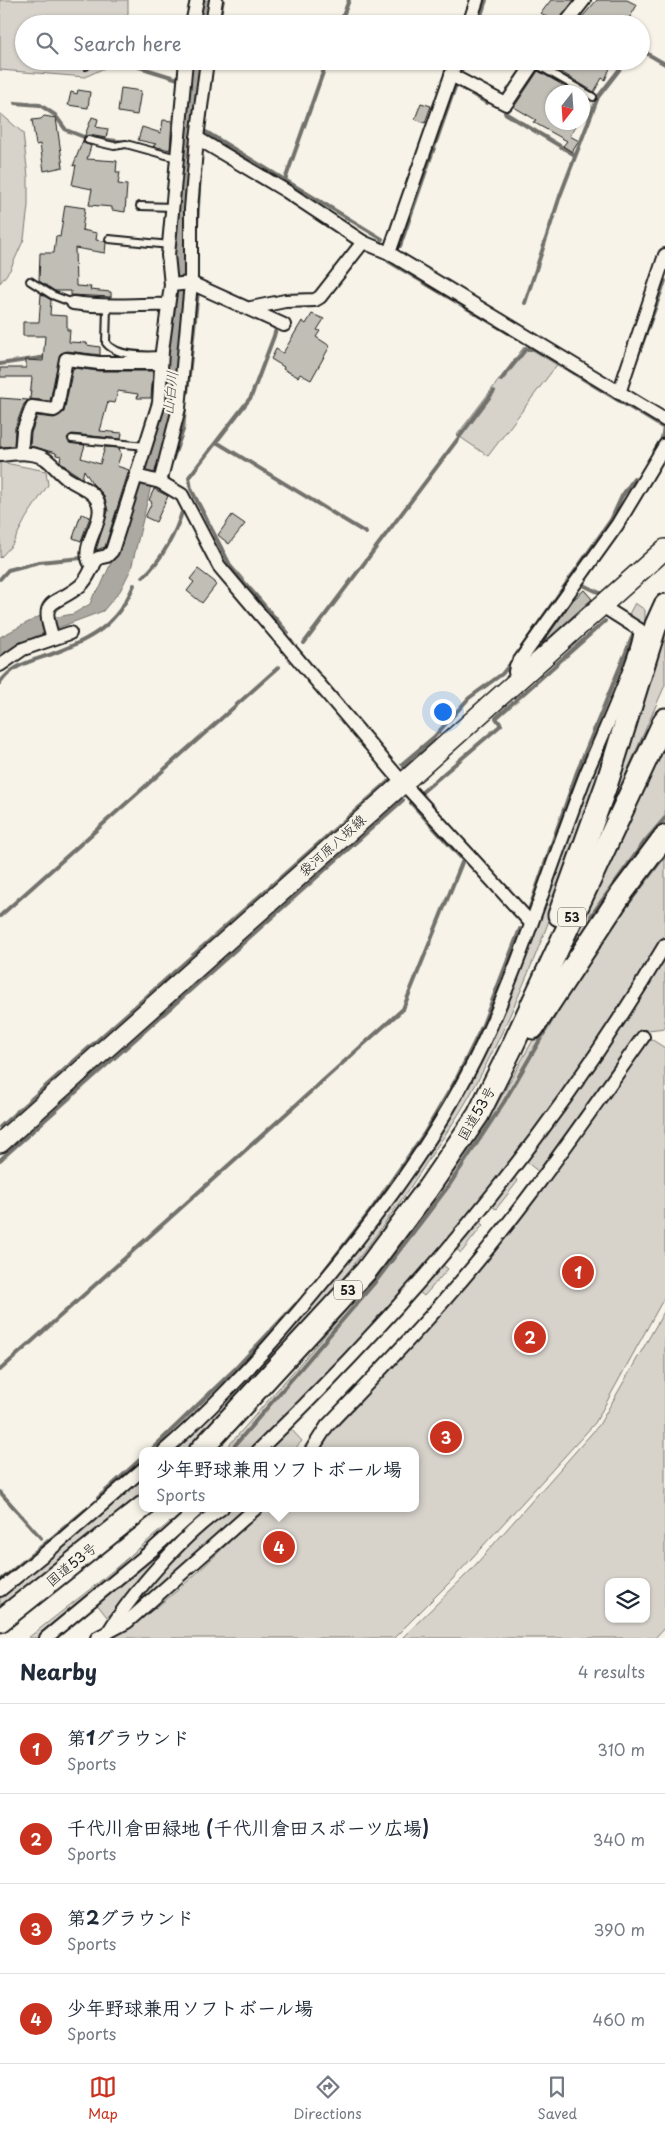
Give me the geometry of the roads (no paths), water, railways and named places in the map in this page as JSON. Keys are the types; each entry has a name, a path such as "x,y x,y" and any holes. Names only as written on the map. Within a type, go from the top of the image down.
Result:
{"highway":[{"path":"512,1047 607,784 656,625 665,605"},
{"name":"国道53号","path":"204,1447 366,1271 426,1191 478,1115 512,1047 665,719"},
{"path":"478,1115 575,962 622,893 665,836"},
{"name":"国道53号","path":"0,1621 139,1510"}],"main road":[{"name":"袋河原八坂線","path":"0,1143 665,549"}],"street":[{"path":"194,15 196,0"},
{"path":"214,15 216,0"},
{"path":"472,15 477,0"},
{"path":"572,15 584,0"},
{"path":"53,638 46,613 48,607 55,600 82,584 98,558 106,556 112,551 159,402 161,359 171,285 168,254 185,70"},
{"path":"160,482 179,408 191,283 191,209 197,138 206,70"},
{"path":"390,253 453,70"},
{"path":"451,75 506,104 529,70"},
{"path":"197,138 286,191 364,242 390,253 665,420"},
{"path":"251,308 285,301 315,300 320,297 364,242"},
{"path":"619,392 665,255"},
{"path":"171,285 191,283 251,308 284,325"},
{"path":"73,303 106,307 126,304 168,305"},
{"path":"21,453 23,431 32,407 50,410 57,408 66,359 99,363 161,359"},
{"path":"518,680 515,672 516,666 617,525 665,445"},
{"path":"0,455 21,453 43,457 63,476 94,495 100,510 87,554 88,562 93,567"},
{"path":"136,476 160,482 182,495 219,566 402,782 531,923"},
{"path":"168,1447 248,1369 290,1323 366,1230 410,1169 448,1107 481,1047 502,1000 564,832 641,636 640,630 602,606"},
{"path":"0,665 23,649 70,633"},
{"path":"262,1447 326,1385 412,1292 480,1209 536,1138 592,1059 644,981 665,945"},
{"path":"314,1447 327,1426 450,1294 518,1210 570,1141 643,1037"},
{"path":"0,1590 58,1543 139,1472"},
{"path":"184,1512 193,1523"},
{"path":"109,1632 123,1608 182,1542 197,1512"},
{"path":"46,1638 193,1523 214,1512"},
{"path":"97,1638 127,1622 251,1512"}],"lane":[{"path":"547,70 593,97"},
{"path":"88,140 114,146 126,144 178,158"},
{"path":"140,206 173,207"},
{"path":"109,239 170,244"},
{"path":"30,281 52,295 73,303"},
{"path":"106,307 106,343 110,348 161,359"},
{"path":"72,439 146,446"}],"water":[{"path":"202,0 211,0 208,15 199,15"},
{"name":"山白川","path":"190,70 200,70 187,289 173,406 162,455 151,486 131,569 120,591 103,611 18,644 0,658 0,637 40,616 51,618 73,614 90,604 94,594 100,588 117,549 165,378 175,275 176,219"}],"waterway":[{"path":"220,15 223,0"},
{"path":"343,15 349,0"},
{"path":"481,15 486,0"},
{"path":"650,55 665,64"},
{"path":"149,70 178,79"},
{"path":"285,180 324,70"},
{"path":"525,303 560,196 598,97 619,70"},
{"path":"400,246 456,84"},
{"path":"462,88 487,103"},
{"path":"15,103 40,105 55,115 66,130 84,137 125,142"},
{"path":"505,113 575,155"},
{"path":"206,132 382,239"},
{"path":"197,225 200,172"},
{"path":"388,261 512,335"},
{"path":"635,363 665,281"},
{"path":"187,393 198,291"},
{"path":"272,325 276,329 274,336 251,397 189,477 191,489 231,567 288,633"},
{"path":"501,380 526,349 534,349 664,428 661,443"},
{"path":"0,364 47,357"},
{"path":"304,643 494,391"},
{"path":"172,461 183,430 185,408"},
{"path":"218,443 366,533"},
{"path":"520,650 611,520 622,496 634,479"},
{"path":"143,577 168,546 183,509"},
{"path":"0,579 8,570 39,562 82,558"},
{"path":"581,584 602,594"},
{"path":"0,683 17,667 79,643 102,629 120,611 134,585"},
{"path":"421,793 501,725 496,718 605,621"},
{"path":"529,910 577,772 633,635"},
{"path":"402,764 434,737 469,698 502,674 512,662"},
{"path":"0,916 279,667"},
{"path":"404,767 435,741"},
{"path":"0,1127 389,781"},
{"path":"0,1160 403,800"},
{"path":"0,1370 403,1009 463,860 411,803"},
{"path":"591,916 646,840 665,818"},
{"path":"627,905 665,855"},
{"path":"314,1284 372,1209 424,1134 457,1078 482,1027 520,929"},
{"path":"233,1447 376,1281 450,1184 504,1102 562,1002"},
{"path":"154,1447 234,1370 296,1304"},
{"path":"98,1498 139,1461"},
{"path":"0,1492 41,1538"},
{"path":"0,1581 88,1508"}],"place":[{"name":"第1グラウンド","path":"578,1272"},
{"name":"千代川倉田緑地 (千代川倉田スポーツ広場)","path":"530,1337"},
{"name":"第2グラウンド","path":"446,1437"},
{"name":"少年野球兼用ソフトボール場","path":"279,1547"}]}
